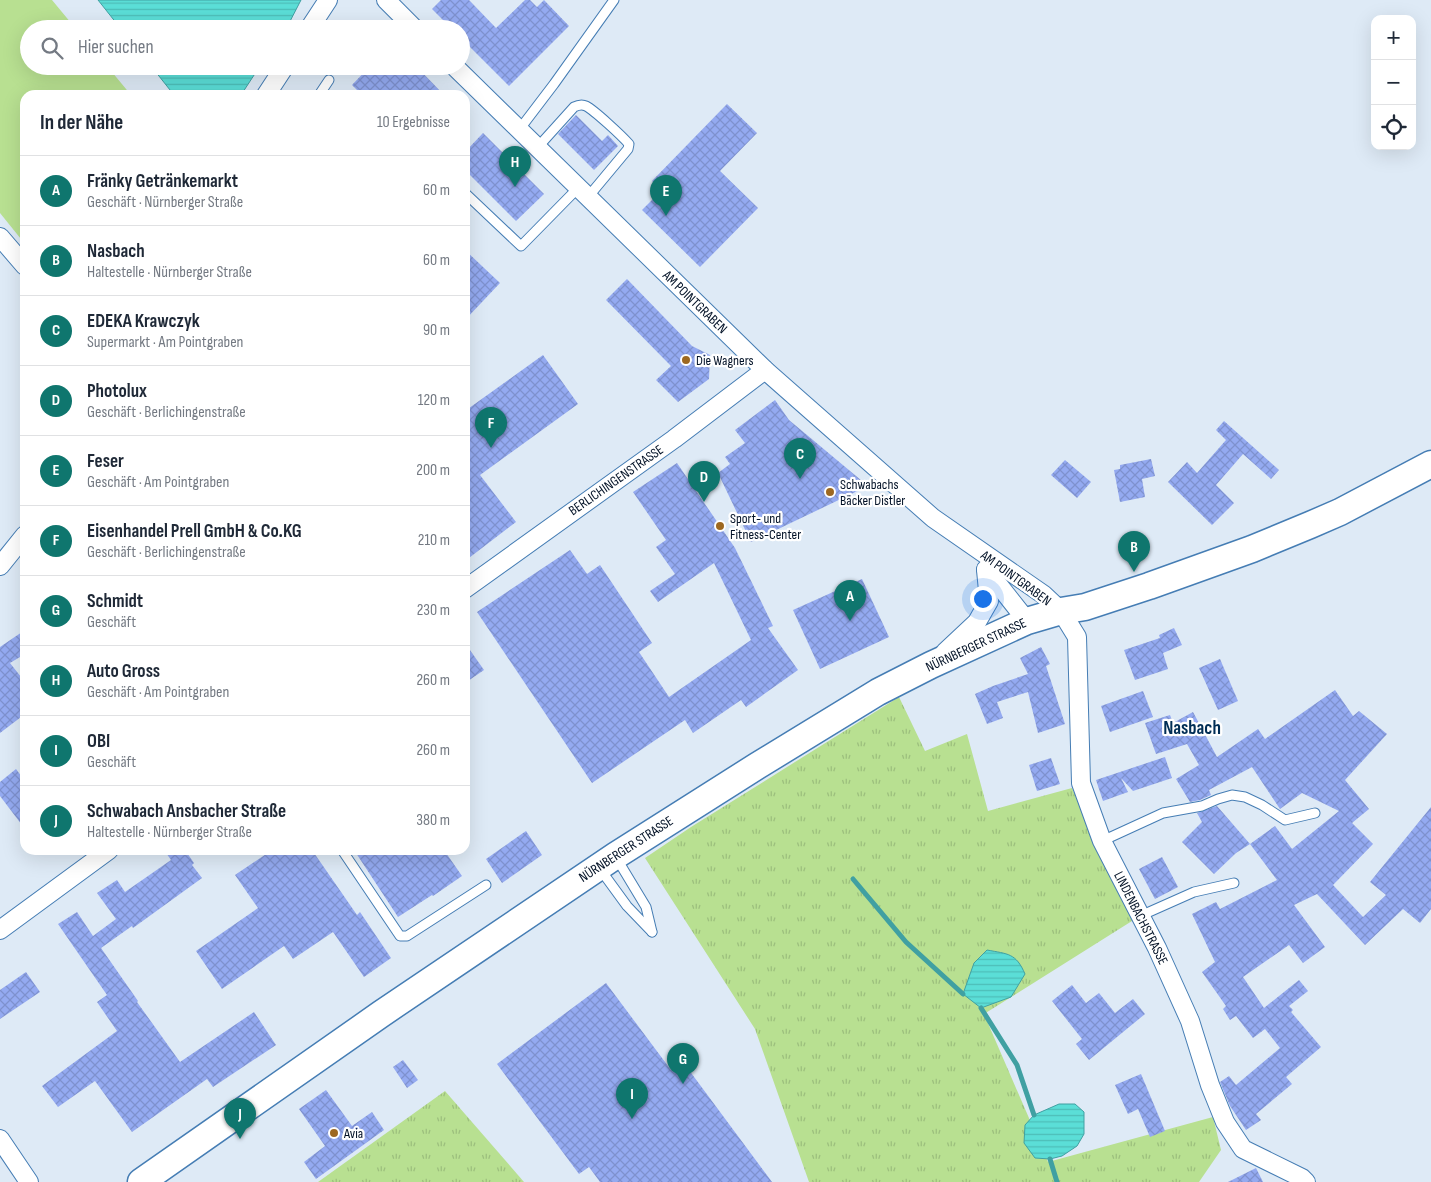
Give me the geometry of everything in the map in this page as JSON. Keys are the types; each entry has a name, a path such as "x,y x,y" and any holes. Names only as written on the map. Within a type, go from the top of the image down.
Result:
{"main road":[{"name":"NÜRNBERGER STRASSE","path":"141,1182 164,1172 381,1014 606,861 878,692 1027,620 1085,607 1149,586 1252,549 1318,522 1431,464"}],"street":[{"path":"315,20 328,0"},
{"path":"386,0 406,20"},
{"path":"269,90 279,75"},
{"name":"AM POINTGRABEN","path":"463,75 766,370 933,518 1044,595 1061,611"},
{"path":"0,237 20,260"},
{"name":"BERLICHINGENSTRASSE","path":"470,585 674,439 766,370"},
{"path":"0,566 20,541"},
{"name":"AM POINTGRABEN","path":"971,545 986,570 1027,620"},
{"name":"AM POINTGRABEN","path":"931,665 977,622 988,601 986,570"},
{"name":"LINDENBACHSTRASSE","path":"1061,611 1077,637 1081,783 1102,841 1190,1020 1210,1085 1225,1122 1244,1149 1302,1178 1306,1182"},
{"path":"0,930 102,855"},
{"path":"0,1140 29,1182"}],"lane":[{"path":"519,130 614,0"},
{"path":"322,90 329,80"},
{"path":"470,199 522,246 583,192 628,149 629,144 586,106 578,105 574,107 537,148"},
{"path":"1102,841 1163,813 1202,806 1232,795 1245,797 1286,820 1315,813"},
{"path":"345,855 400,936 408,936 486,885"},
{"path":"606,861 646,907 652,932 627,906 606,861"},
{"path":"1140,916 1194,892 1234,883"}],"green space":[{"path":"0,0 52,0 69,20 20,20 20,75 114,75 127,90 20,90 20,238 0,213"},
{"path":"899,697 925,751 967,734 988,811 1072,788 1132,921 984,1014 1048,1162 1213,1117 1221,1150 1199,1182 809,1182 755,1029 645,858 691,827"},
{"path":"445,1091 524,1182 318,1182"}],"shaded area":[{"path":"98,0 301,0 291,20 114,20"},
{"path":"158,75 254,75 244,90 170,90"},
{"path":"987,950 1001,952 1015,958 1025,974 1011,997 981,1008 963,994 974,963"},
{"path":"1059,1104 1075,1104 1084,1112 1084,1134 1077,1146 1062,1156 1050,1159 1035,1158 1024,1143 1025,1125 1034,1115"}],"building":[{"path":"441,0 469,0 496,28 525,0 530,0 537,7 544,0 569,26 509,86 470,47 470,20 443,20 432,9"},
{"path":"361,75 425,75 439,90 357,90 352,85"},
{"path":"727,104 757,133 720,171 758,208 700,267 642,210 662,190 652,181"},
{"path":"576,115 602,141 608,135 618,146 594,170 558,134"},
{"path":"483,133 544,194 516,221 470,175 470,147"},
{"path":"470,255 500,283 470,315"},
{"path":"627,279 692,346 710,355 709,379 678,402 656,380 671,366 606,300"},
{"path":"543,355 578,404 480,475 516,522 470,557 470,407"},
{"path":"775,400 789,420 868,486 751,542 718,473 730,464 725,457 745,443 735,430"},
{"path":"1224,421 1279,470 1271,479 1243,454 1216,485 1234,503 1212,525 1168,482 1187,462 1197,473 1226,440 1216,430"},
{"path":"1151,459 1155,476 1142,479 1145,497 1120,502 1114,470 1120,469 1120,465"},
{"path":"1065,460 1091,482 1077,498 1051,475"},
{"path":"677,463 735,548 773,626 768,628 798,670 746,707 741,700 693,733 685,720 592,783 477,612 570,550 587,574 600,565 652,643 639,652 669,697 751,640 714,563 658,602 650,591 675,574 656,547 666,540 633,492"},
{"path":"862,579 889,637 820,669 793,610"},
{"path":"1174,628 1182,645 1163,653 1168,669 1135,680 1124,650 1160,638 1159,635"},
{"path":"20,633 20,657 10,663 20,676 20,718 0,733 0,647"},
{"path":"1041,647 1050,664 1046,666 1065,724 1038,733 1028,692 997,702 1003,718 987,724 975,694 1028,674 1020,658"},
{"path":"470,650 484,670 470,680"},
{"path":"1220,659 1238,701 1218,710 1199,668"},
{"path":"1335,690 1353,716 1359,711 1387,734 1345,780 1369,809 1352,823 1373,844 1333,885 1363,917 1386,895 1370,882 1431,807 1431,909 1420,923 1403,909 1365,945 1317,894 1294,905 1325,947 1303,963 1289,945 1243,977 1264,1008 1299,980 1308,991 1289,1006 1293,1010 1291,1012 1321,1047 1286,1077 1292,1084 1256,1114 1261,1120 1246,1130 1230,1106 1220,1082 1229,1076 1236,1085 1280,1048 1265,1029 1253,1038 1236,1016 1230,1020 1223,1009 1226,1006 1202,972 1215,962 1192,914 1216,902 1220,909 1277,880 1250,844 1275,826 1292,849 1339,811 1302,793 1280,809 1252,767 1209,790 1211,795 1190,802 1176,779 1199,765 1187,744 1156,754 1145,723 1170,715 1173,723 1193,712 1217,757 1258,729 1265,739"},
{"path":"1143,691 1153,717 1110,732 1101,706"},
{"path":"1165,757 1172,778 1133,791 1121,778 1128,792 1103,801 1096,780"},
{"path":"1051,758 1060,784 1037,791 1029,765"},
{"path":"16,769 20,774 20,822 0,796 0,782"},
{"path":"1217,806 1250,844 1236,853 1214,874 1182,842 1202,822 1197,813"},
{"path":"526,831 542,855 502,883 486,859"},
{"path":"168,855 188,855 194,863 192,865 202,878 133,928 132,926 101,948 180,1062 254,1012 276,1045 213,1087 207,1079 132,1132 95,1081 58,1107 42,1086 117,1031 97,1002 107,995 58,924 77,912 93,936 116,919 97,893 117,880 125,892 171,860"},
{"path":"265,855 315,855 357,915 360,912 391,958 364,977 333,932 293,959 284,946 222,989 196,951 258,908 235,875"},
{"path":"357,855 447,855 462,876 398,917"},
{"path":"1162,857 1178,887 1155,899 1139,869"},
{"path":"26,972 40,992 0,1019 0,990"},
{"path":"606,983 671,1070 683,1062 772,1182 600,1182 589,1167 579,1174 497,1064"},
{"path":"1072,985 1086,1003 1099,993 1115,1013 1133,999 1145,1014 1089,1060 1076,1044 1082,1039 1052,1001"},
{"path":"403,1060 418,1080 407,1088 393,1067"},
{"path":"1141,1074 1165,1131 1150,1137 1138,1109 1128,1114 1115,1085"},
{"path":"326,1090 352,1126 372,1112 384,1130 316,1179 304,1162 325,1146 299,1109"},
{"path":"1256,1168 1263,1182 1228,1182"}],"waterway":[{"path":"853,879 906,942 963,994"},
{"path":"981,1008 1017,1065 1034,1115"},
{"path":"1050,1159 1057,1182"}],"place":[{"name":"Auto Gross","path":"515,187"},
{"name":"Feser","path":"666,216"},
{"name":"Die Wagners","path":"686,360"},
{"name":"Eisenhandel Prell GmbH & Co.KG","path":"491,448"},
{"name":"EDEKA Krawczyk","path":"800,479"},
{"name":"Schwabachs Bäcker Distler","path":"830,492"},
{"name":"Photolux","path":"704,502"},
{"name":"Sport- und Fitness-Center","path":"720,526"},
{"name":"Nasbach","path":"1134,572"},
{"name":"Fränky Getränkemarkt","path":"850,621"},
{"name":"Schmidt","path":"683,1084"},
{"name":"OBI","path":"632,1119"},
{"name":"Avia","path":"334,1133"},
{"name":"Schwabach Ansbacher Straße","path":"240,1139"}],"district":[{"name":"Nasbach","path":"1192,728"}]}
